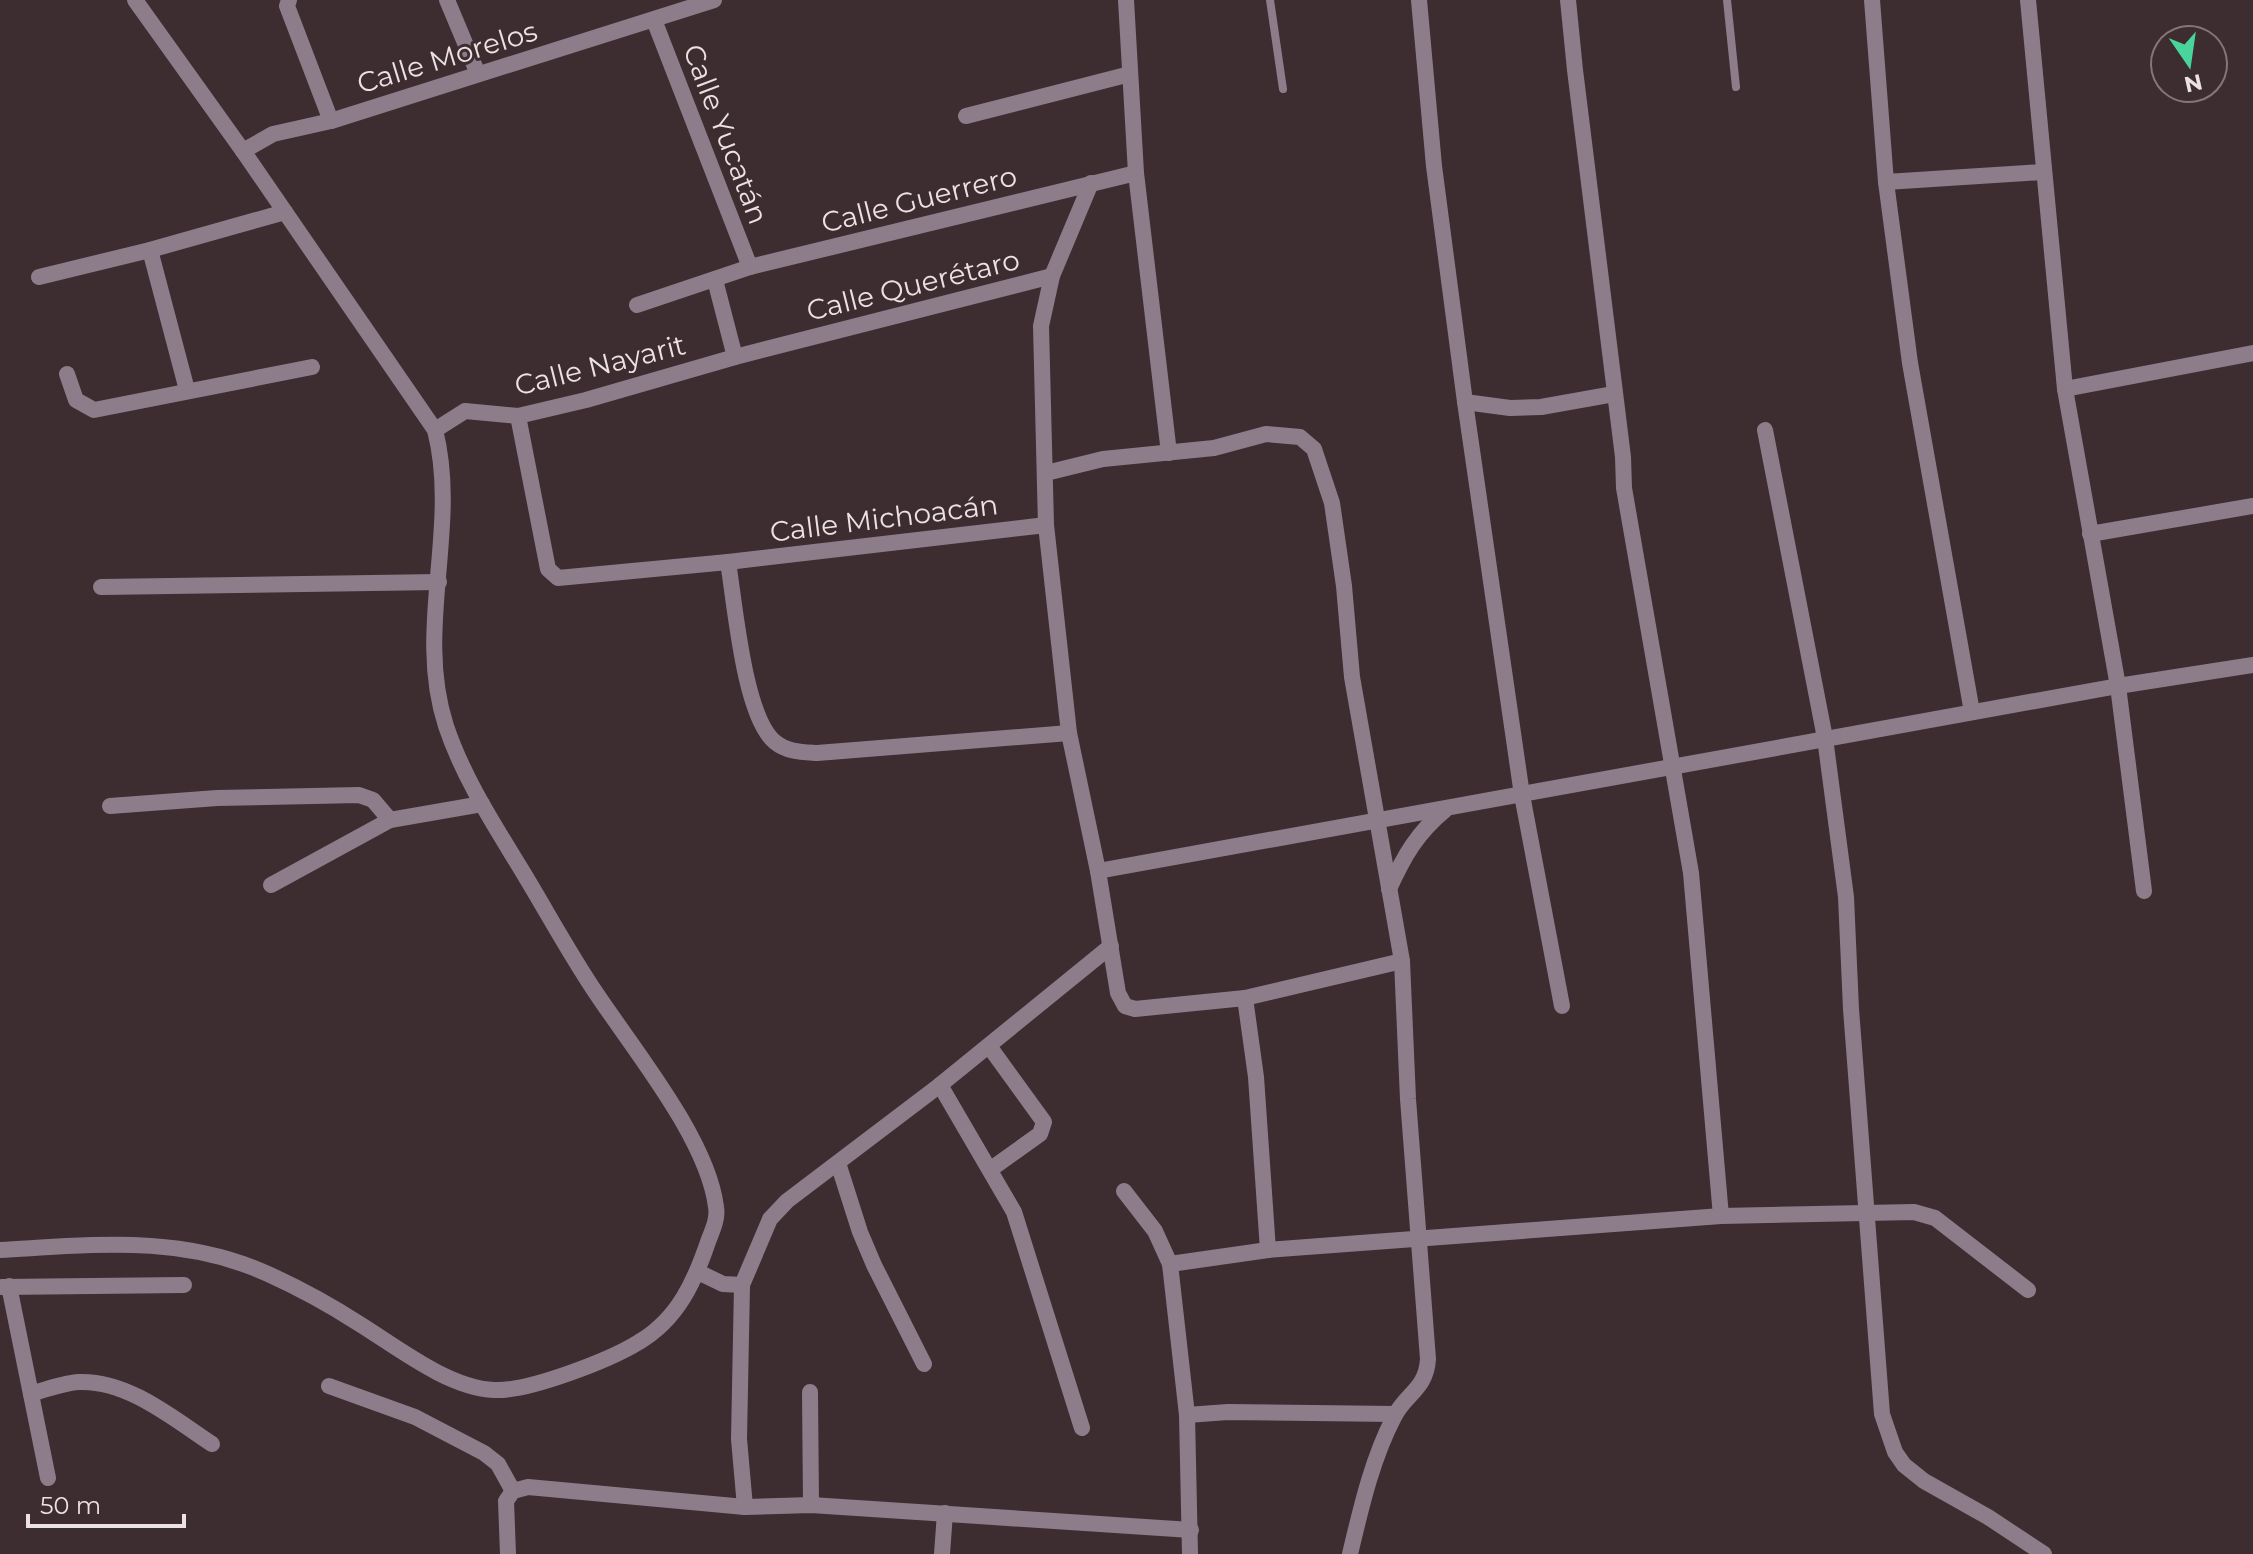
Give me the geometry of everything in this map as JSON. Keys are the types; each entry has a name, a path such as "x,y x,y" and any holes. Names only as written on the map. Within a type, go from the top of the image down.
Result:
{"street":[{"path":"0,1250 119,1243 201,1250 268,1273 352,1319 415,1359 470,1387 498,1391 528,1385 621,1353 654,1333 675,1312 702,1274 717,1213 712,1184 696,1148 656,1079 595,991 461,766 439,698 434,666 443,466 438,428 285,212 246,149 135,0"},
{"path":"289,0 287,6 331,121"},
{"path":"447,0 478,74"},
{"name":"Calle Morelos","path":"246,149 273,134 331,121 654,20 674,5 714,0"},
{"path":"1126,0 1136,173 1169,453"},
{"path":"1419,0 1434,166 1465,402 1522,795 1562,1006"},
{"path":"1568,0 1623,457 1624,488 1691,873 1721,1216"},
{"path":"1872,0 1886,182 1910,363 1972,712"},
{"path":"2028,0 2065,389 2118,686 2144,891"},
{"name":"Calle Yucatán","path":"654,20 750,267"},
{"path":"966,116 1130,74"},
{"path":"1886,182 2043,172"},
{"name":"Calle Guerrero","path":"637,305 750,267 1136,173"},
{"name":"Calle Querétaro","path":"735,357 1052,276 1091,183"},
{"path":"39,277 285,212"},
{"path":"150,250 187,390"},
{"path":"1052,276 1041,326 1046,525 1069,733 1098,871 1118,993 1125,1006 1135,1009 1245,998 1402,961"},
{"path":"715,280 735,357"},
{"path":"2065,389 2253,353"},
{"name":"Calle Nayarit","path":"438,428 465,411 518,416 586,400 735,357"},
{"path":"67,374 76,400 90,409 312,367"},
{"path":"1465,402 1510,408 1541,407 1614,394"},
{"name":"Calle Michoacán","path":"518,416 548,569 561,578 1046,525"},
{"path":"1765,430 1825,738 1846,897 1851,1009 1882,1414 1895,1452 1904,1465 1924,1481 1988,1517 2044,1554"},
{"path":"1046,473 1103,459 1214,448 1266,434 1285,434 1300,437 1314,449 1332,503 1344,586 1352,677 1402,961 1427,1372 1421,1386 1395,1414 1362,1503 1350,1554"},
{"path":"2090,534 2253,506"},
{"path":"728,562 752,704 762,728 781,747 817,753 1069,733"},
{"path":"101,587 439,582"},
{"path":"1098,871 1825,738 2253,665"},
{"path":"110,806 217,798 359,795 373,800 390,820"},
{"path":"271,885 390,820 482,804"},
{"path":"1389,889 1406,852 1429,823 1447,808"},
{"path":"745,1507 739,1439 742,1285 770,1219 787,1201 940,1085 1111,946"},
{"path":"1245,998 1256,1077 1268,1250"},
{"path":"989,1046 1044,1122 1040,1134 991,1169"},
{"path":"940,1085 1014,1212 1082,1428"},
{"path":"838,1163 864,1243 924,1364"},
{"path":"1124,1191 1155,1231 1170,1264 1187,1415 1190,1554"},
{"path":"1170,1264 1268,1250 1721,1216 1914,1212 1935,1218 2028,1290"},
{"path":"702,1274 723,1284 742,1285"},
{"path":"48,1478 4,1287 184,1285"},
{"path":"31,1394 81,1382 113,1388 153,1405 212,1444"},
{"path":"329,1386 415,1417 484,1453 498,1464 513,1491"},
{"path":"810,1392 811,1505"},
{"path":"1187,1415 1228,1412 1395,1414"},
{"path":"508,1554 506,1501 513,1491 528,1487 745,1507 811,1505 1191,1530"},
{"path":"942,1554 945,1513"}],"lane":[{"path":"1270,0 1283,89"},
{"path":"1727,0 1736,87"}]}
